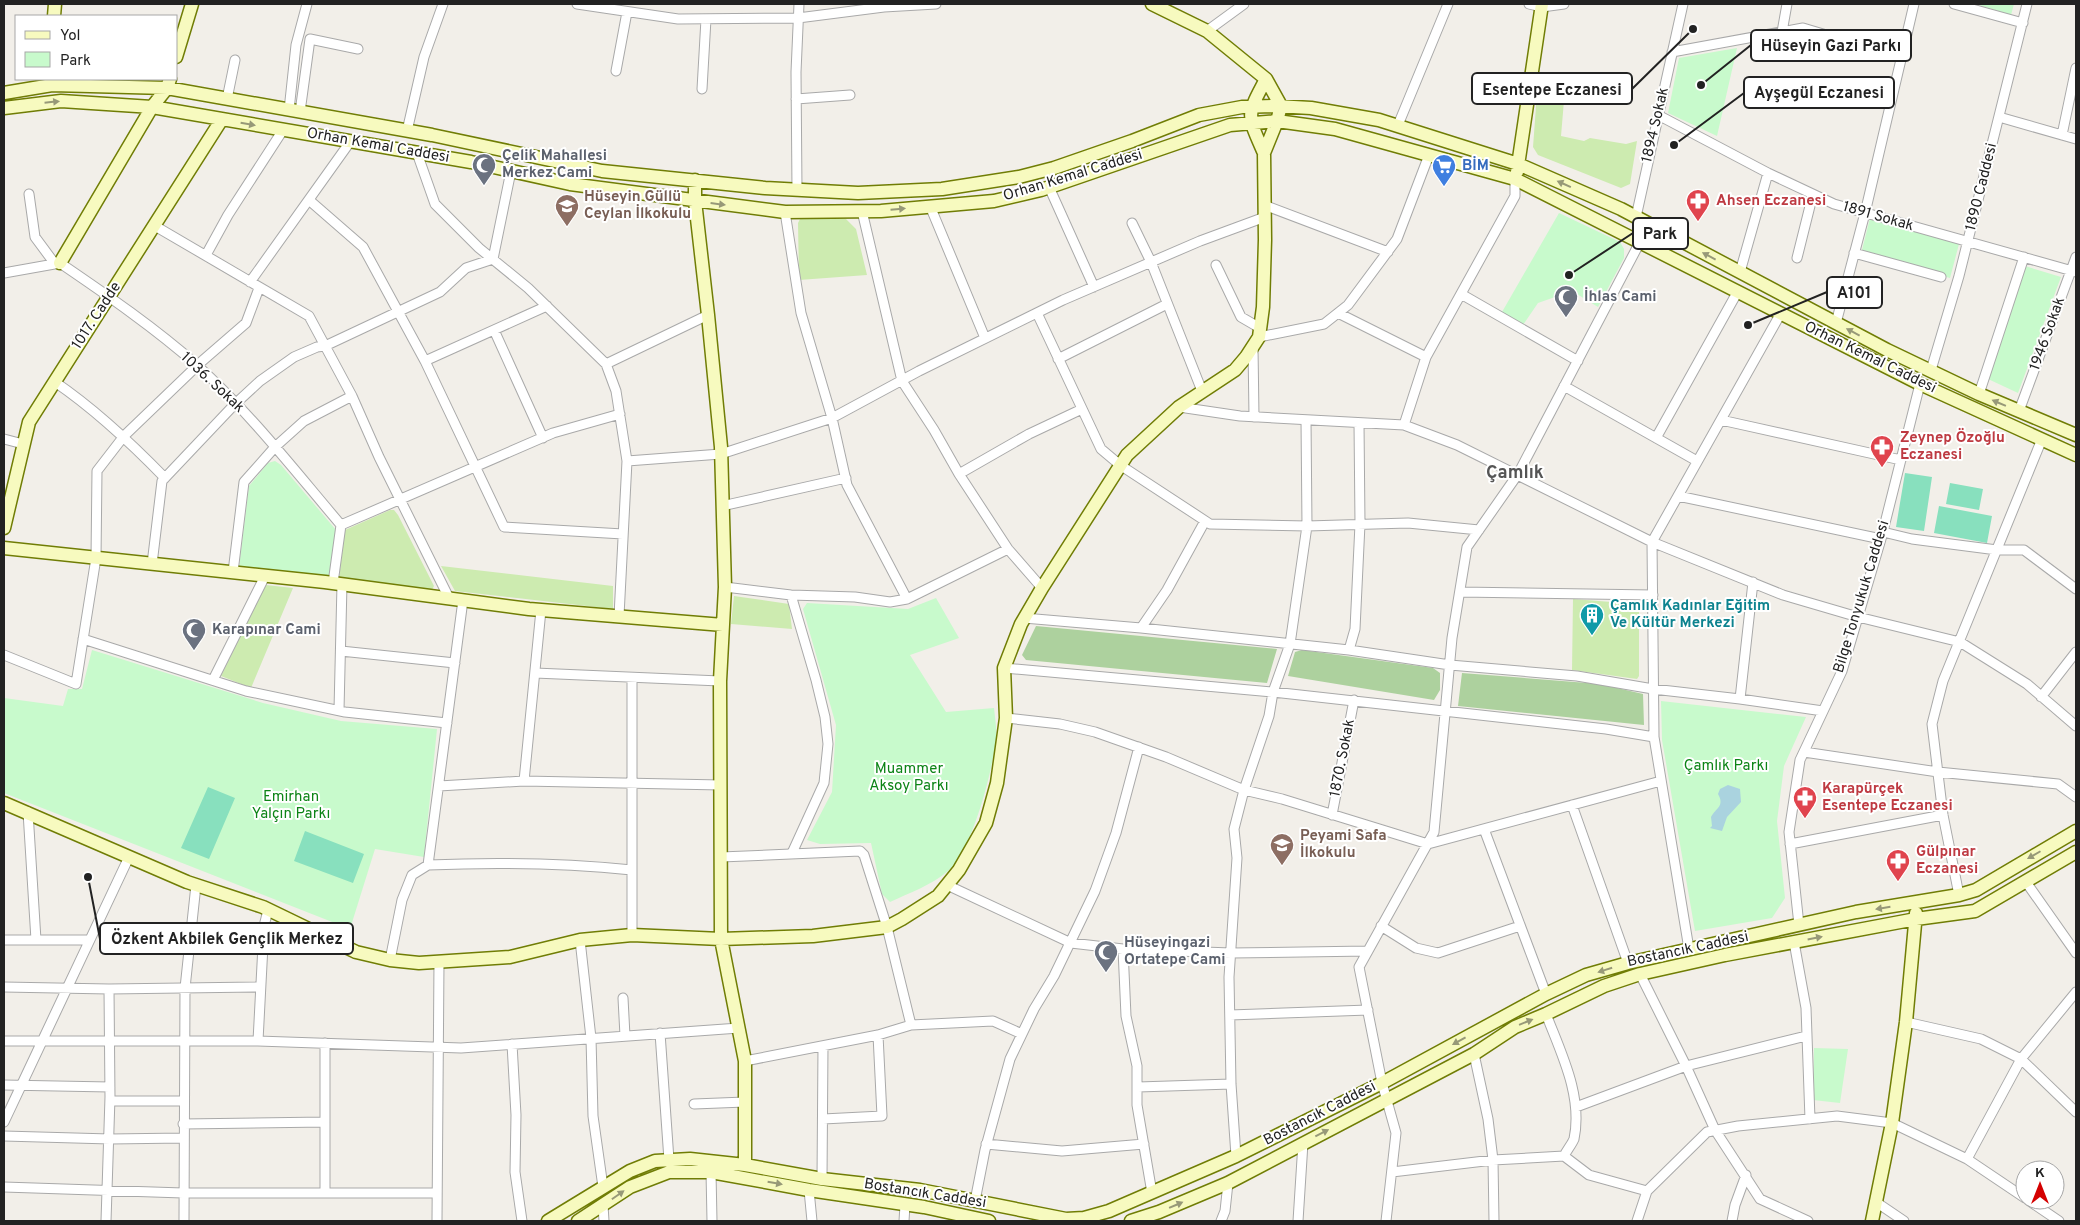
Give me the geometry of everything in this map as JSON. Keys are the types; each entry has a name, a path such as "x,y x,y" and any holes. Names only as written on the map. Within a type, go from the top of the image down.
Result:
{"main road":[{"path":"178,50 192,4"},
{"path":"1152,4 1207,31 1266,79 1279,114 1264,153"},
{"path":"1515,180 1538,5"},
{"path":"4,803 196,885 268,910 356,952 390,960 419,963 510,957 580,940 632,935 721,939 813,936 887,927 920,909 938,896 959,870 986,823 997,783 1006,718 1004,668 1024,618 1127,454 1179,407 1235,370 1246,357 1257,336 1263,307 1264,153 1251,115 1266,79"},
{"name":"Orhan Kemal Caddesi","path":"4,92 52,82 168,83 227,99 407,131 602,171 797,190 858,193 950,188 1019,177 1054,168 1132,142 1199,115 1279,114 1311,108 1379,120 1518,164 1636,216 1887,350 1979,394 2076,435"},
{"path":"58,263 168,83"},
{"name":"Orhan Kemal Caddesi","path":"4,108 61,101 152,107 417,153 570,184 785,212 862,211 994,201 1049,187 1230,125 1251,115"},
{"name":"Orhan Kemal Caddesi","path":"1279,114 1515,180 1920,384 2076,455"},
{"name":"1017. Cadde","path":"4,528 29,422 222,119"},
{"path":"695,180 695,201 721,454 725,588 720,681 721,939 745,1061 745,1164"},
{"path":"1920,384 1932,370"},
{"path":"4,548 338,583 541,610 723,625"},
{"name":"Bostancık Caddesi","path":"548,1221 630,1171 656,1161 690,1159 745,1164 822,1179 920,1190 1066,1219 1084,1218 1109,1211 1236,1156 1382,1083 1546,994 1586,975 1628,963 1856,912 1959,895 1976,890 2076,831"},
{"name":"Bostancık Caddesi","path":"1131,1221 1159,1212 1228,1183 1474,1054 1515,1027 1604,986 1640,974 1794,942 1916,919 1975,911 2076,852"},
{"path":"1872,1221 1892,1123 1906,1022 1916,903"},
{"name":"Bostancık Caddesi","path":"578,1221 630,1187 669,1172 711,1172 809,1190 924,1207 989,1221"}],"street":[{"path":"294,111 296,45 307,4"},
{"path":"407,131 424,57 443,4"},
{"path":"577,4 678,19 798,18 884,7 936,4"},
{"path":"797,190 798,4"},
{"path":"1207,31 1244,4"},
{"path":"1398,126 1448,4"},
{"path":"1538,5 1564,4"},
{"name":"1894 Sokak","path":"1636,216 1683,4"},
{"path":"1782,32 1787,4"},
{"path":"1836,323 1914,4"},
{"path":"1954,4 2023,23"},
{"name":"1890 Caddesi","path":"1932,370 1968,242 2027,4"},
{"path":"616,71 627,12"},
{"path":"702,89 706,18"},
{"path":"1672,52 1802,28 1900,56"},
{"path":"294,111 310,39 358,49"},
{"path":"227,99 235,60"},
{"path":"2062,135 2076,68"},
{"path":"796,99 850,95"},
{"name":"1891 Sokak","path":"1658,115 1768,173 1834,204 2074,271"},
{"path":"1999,117 2076,139"},
{"path":"206,255 228,215 282,130"},
{"path":"250,282 350,142"},
{"path":"417,153 435,204 479,248 547,306 606,364 616,391 627,461 618,616"},
{"path":"1257,336 1324,324 1348,305 1397,239 1429,155"},
{"path":"493,259 511,171"},
{"path":"1740,272 1768,173"},
{"path":"1404,425 1426,357 1515,196 1515,180"},
{"path":"1049,187 1094,287"},
{"path":"29,194 35,237 58,263"},
{"path":"1797,258 1813,194"},
{"path":"309,200 364,247 425,360 504,527 623,534"},
{"path":"930,206 985,338"},
{"path":"862,211 902,381 1008,549 1042,588"},
{"path":"627,461 721,454 832,418 872,395 1037,313 1265,211 1388,252"},
{"path":"785,212 801,313 832,418 847,485 907,599"},
{"path":"1132,223 1151,262 1202,391"},
{"path":"155,226 309,316 352,396 400,500 449,598"},
{"path":"1386,1221 1396,1133 1382,1083 1359,967 1434,832 1452,638 1467,547 1518,474 1640,242"},
{"path":"1854,254 1941,277"},
{"path":"1979,394 2024,257"},
{"name":"1946 Sokak","path":"2019,411 2074,271 2076,257"},
{"path":"152,564 162,481 260,381 294,357 324,346 440,292 466,268 493,259"},
{"path":"4,273 58,263"},
{"name":"1036. Sokak","path":"58,263 109,296 197,366 236,404 275,447 341,525"},
{"path":"1216,265 1241,317 1257,336 1254,417"},
{"path":"4,655 76,684 96,558 97,471 124,436 197,366 246,323 259,288"},
{"path":"1656,438 1738,292"},
{"path":"1461,294 1578,360"},
{"path":"1058,359 1167,304"},
{"path":"425,360 547,306"},
{"path":"1037,313 1101,449 1120,465 1210,524 1307,526 1408,523 1479,530"},
{"path":"1338,313 1426,357"},
{"path":"1690,949 1654,738 1652,542 1781,313"},
{"path":"606,364 708,315"},
{"path":"494,330 543,438"},
{"path":"55,382 85,402 124,436 165,478"},
{"name":"Bilge Tonyukuk Caddesi","path":"1799,925 1789,832 1800,760 1842,671 1882,535 1920,384"},
{"path":"1564,386 1697,462"},
{"path":"233,572 244,482 275,447 304,421 352,396"},
{"path":"1179,407 1254,417 1404,425 1457,445 1652,542 1783,595 1858,617 1960,642 2027,684 2076,726"},
{"path":"959,474 1029,434 1082,409"},
{"path":"339,710 341,651 338,583 341,525 543,438 620,414"},
{"path":"1236,1156 1231,1084 1230,1015 1231,953 1237,858 1234,828 1244,790 1269,716 1273,692 1290,644 1307,526 1306,420"},
{"path":"1721,420 1901,460"},
{"path":"1349,650 1355,629 1360,524 1359,423"},
{"path":"4,439 23,444"},
{"path":"1959,895 1943,815 1932,724 1943,681 2042,439"},
{"path":"722,506 846,478"},
{"path":"1678,496 1882,535 1998,550 2024,550 2076,589"},
{"path":"1141,628 1167,590 1205,521"},
{"path":"725,588 791,596 855,597 890,602 907,599 1008,549"},
{"path":"213,680 265,576"},
{"path":"1740,699 1753,582"},
{"path":"1460,592 1653,595"},
{"path":"791,596 820,698 828,744 824,783 792,853"},
{"path":"428,865 463,600"},
{"path":"524,781 541,610"},
{"path":"1024,618 1141,628 1349,650 1450,665 1577,676 1653,689 1823,711"},
{"path":"83,639 246,691 339,710 447,723"},
{"path":"341,651 455,663"},
{"path":"2042,697 2076,652"},
{"path":"1004,668 1354,700 1606,729 1654,738"},
{"path":"535,673 720,681"},
{"path":"632,678 632,935"},
{"name":"1870. Sokak","path":"1332,815 1354,700"},
{"path":"1006,718 1060,724 1095,732 1139,747 1244,790 1428,844 1661,781"},
{"path":"976,1202 986,1144 1010,1059 1071,943 1107,861 1139,747"},
{"path":"1804,752 1938,772 2058,784 2076,797"},
{"path":"439,786 524,781 721,785"},
{"path":"1572,805 1628,963"},
{"path":"28,812 36,940"},
{"path":"1790,844 1943,815"},
{"path":"1484,829 1546,994"},
{"path":"721,857 860,851 864,855 887,927 911,1026"},
{"path":"4,1122 129,857"},
{"path":"390,960 402,900 412,875 428,865 492,862 572,864 632,870"},
{"path":"2026,882 2076,952"},
{"path":"184,1221 185,988 196,885"},
{"path":"947,885 1071,943 1123,949 1231,953 1368,951"},
{"path":"258,1041 264,926 268,910"},
{"path":"1382,926 1416,948 1438,953 1520,926"},
{"path":"4,940 90,940"},
{"path":"580,940 591,1038 593,1116 602,1187"},
{"path":"1794,942 1806,1008 1810,1119"},
{"path":"1123,949 1126,1016 1137,1066 1137,1105 1152,1193"},
{"path":"437,1221 438,962"},
{"path":"1640,974 1686,1066 1715,1130 1760,1199 1808,1221"},
{"path":"4,987 109,989 260,987"},
{"path":"106,1221 109,1192 110,1139 109,989"},
{"path":"1967,1159 2021,1059 2076,992"},
{"path":"623,998 625,1036"},
{"path":"1230,1015 1368,1010"},
{"path":"1546,1014 1567,1067 1576,1107 1573,1140 1564,1156"},
{"path":"745,1061 878,1035 911,1026 993,1021 1022,1034"},
{"path":"1906,1022 1981,1038 2021,1059 2076,1112"},
{"path":"4,1041 258,1041 461,1048 739,1028"},
{"path":"660,1033 669,1160"},
{"path":"823,1119 882,1116 878,1035"},
{"path":"1576,1107 1686,1066 1806,1036"},
{"path":"325,1044 325,1193"},
{"path":"512,1044 516,1115 515,1172 522,1221"},
{"path":"822,1179 823,1046"},
{"path":"1474,1054 1488,1118 1493,1160 1494,1221"},
{"path":"1138,1086 1231,1084"},
{"path":"4,1085 110,1087"},
{"path":"110,1101 184,1100"},
{"path":"694,1104 745,1102"},
{"path":"1637,1221 1647,1191 1707,1132 1738,1126 1837,1116 1892,1123 1967,1159 2015,1192"},
{"path":"184,1124 325,1122"},
{"path":"4,1136 110,1139 183,1138"},
{"path":"1298,1221 1302,1143"},
{"path":"986,1144 1062,1151 1144,1144"},
{"path":"1392,1172 1493,1160 1564,1156 1588,1175 1647,1191"},
{"path":"711,1172 712,1221"},
{"path":"1732,1221 1735,1205 1746,1175"},
{"path":"1221,1221 1225,1211 1228,1183"},
{"path":"4,1187 109,1192 437,1193"},
{"path":"809,1190 812,1221"},
{"path":"1876,1202 1904,1221"},
{"path":"603,1205 604,1221"},
{"path":"904,1221 905,1205"},
{"path":"2043,1210 2060,1221"}],"green space":[{"path":"1976,4 2014,4 2011,15"},
{"path":"1737,48 1717,136 1668,113 1679,58"},
{"path":"1566,77 1561,136 1584,141 1590,138 1626,144 1637,141 1630,184 1621,188 1538,155 1533,147 1537,93"},
{"path":"1559,213 1620,242 1624,249 1624,258 1598,307 1572,291 1538,303 1523,325 1502,312"},
{"path":"801,217 846,219 856,229 867,275 799,280 798,223"},
{"path":"1870,218 1959,244 1950,278 1861,254"},
{"path":"2025,266 2061,277 2018,393 1988,379"},
{"path":"275,461 281,465 336,530 330,578 239,567 249,486 268,463"},
{"path":"1905,473 1932,477 1924,531 1896,527"},
{"path":"1950,483 1983,489 1979,510 1946,504"},
{"path":"1939,506 1992,516 1987,543 1934,533"},
{"path":"390,510 394,510 398,515 434,586 432,590 339,578 345,530"},
{"path":"441,566 613,586 613,609 455,591"},
{"path":"266,585 293,588 251,688 221,676"},
{"path":"734,596 789,604 792,629 731,624"},
{"name":"Muammer Aksoy Parkı","path":"936,598 959,638 910,655 946,712 994,708 996,739 994,753 980,809 965,846 957,860 948,871 935,880 890,902 882,894 871,843 820,844 807,840 832,792 836,725 803,609 807,603 908,609"},
{"path":"1573,599 1637,604 1639,609 1639,676 1637,679 1572,670"},
{"path":"1036,626 1277,649 1267,683 1026,660 1022,655"},
{"name":"Emirhan Yalçın Parkı","path":"92,650 263,703 341,721 437,729 424,857 375,849 350,929 4,793 4,698 63,706 68,689 82,689"},
{"path":"1302,650 1433,668 1440,673 1440,690 1434,700 1288,676 1295,652"},
{"path":"1462,673 1600,684 1643,694 1644,725 1458,706"},
{"name":"Çamlık Parkı","path":"1661,701 1806,717 1784,766 1777,821 1785,898 1772,918 1695,931 1662,740"},
{"path":"208,787 235,798 209,859 181,848"},
{"path":"305,831 364,854 353,883 294,861"},
{"path":"1814,1048 1848,1049 1840,1103 1813,1100"}],"water":[{"path":"1728,785 1740,789 1741,802 1727,817 1722,831 1710,828 1712,826 1711,817 1721,801 1718,794 1720,789"}],"place":[{"name":"Esentepe Eczanesi","path":"1693,29"},
{"name":"Hüseyin Gazi Parkı","path":"1701,85"},
{"name":"Ayşegül Eczanesi","path":"1674,145"},
{"name":"Çelik Mahallesi Merkez Cami","path":"484,186"},
{"name":"BİM","path":"1444,187"},
{"name":"Ahsen Eczanesi","path":"1698,222"},
{"name":"Hüseyin Güllü Ceylan İlkokulu","path":"567,227"},
{"name":"Park","path":"1569,275"},
{"name":"İhlas Cami","path":"1566,318"},
{"name":"A101","path":"1748,325"},
{"name":"Zeynep Özoğlu Eczanesi","path":"1882,468"},
{"name":"Çamlık Kadınlar Eğitim Ve Kültür Merkezi","path":"1592,636"},
{"name":"Karapınar Cami","path":"194,651"},
{"name":"Karapürçek Esentepe Eczanesi","path":"1805,819"},
{"name":"Peyami Safa İlkokulu","path":"1282,866"},
{"name":"Özkent Akbilek Gençlik Merkez","path":"88,877"},
{"name":"Gülpınar Eczanesi","path":"1898,882"},
{"name":"Hüseyingazi Ortatepe Cami","path":"1106,973"}],"district":[{"name":"Çamlık","path":"1515,473"}]}
